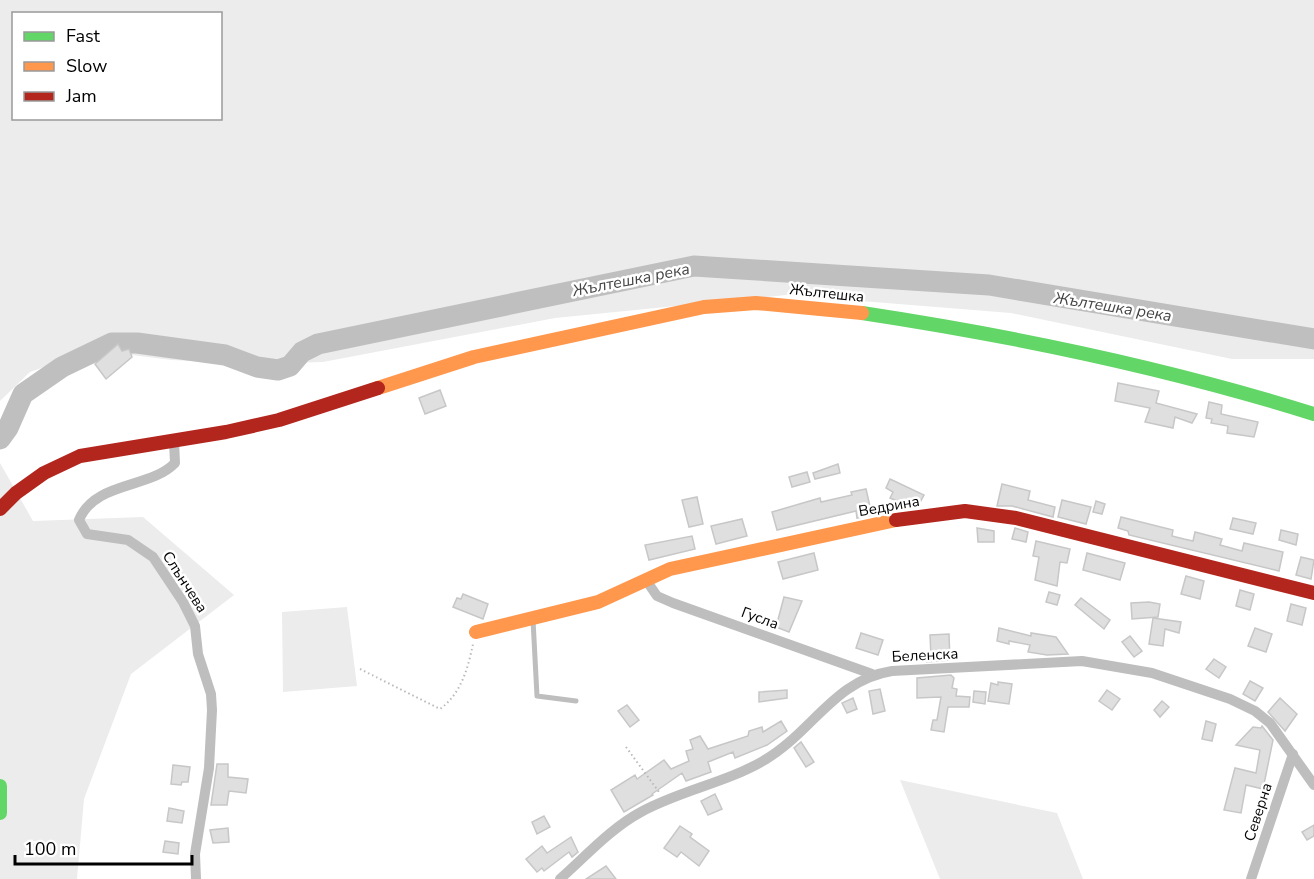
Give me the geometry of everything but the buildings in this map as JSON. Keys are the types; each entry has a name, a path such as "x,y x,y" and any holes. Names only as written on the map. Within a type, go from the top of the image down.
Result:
{"main road":[{"name":"Жълтешка","path":"0,509 16,493 44,473 80,456 174,441 279,420 484,354 704,307 756,303 837,309 946,327 1129,365 1253,395 1314,414"},
{"name":"Ведрина","path":"476,632 598,602 670,569 903,518 965,512 1016,519 1314,593"},
{"path":"0,786 2,803 0,813"}],"street":[{"name":"Слънчева","path":"174,441 175,463 171,467 162,474 123,487 98,499 82,513 79,520 87,534 128,540 153,557 183,602 195,626 198,654 211,694 212,710 209,768 195,854 196,879"},
{"name":"Гусла","path":"646,580 657,596 673,603 872,674"},
{"name":"Беленска","path":"560,879 603,841 641,812 763,761 790,741 855,682 872,674 1082,662 1114,665 1152,673 1230,699 1255,711 1270,723 1314,785"},
{"name":"Северна","path":"1251,879 1293,754"}],"lane":[{"path":"532,618 537,696 576,701"}],"path":[{"path":"360,669 440,709 454,699 469,663 476,632"},
{"path":"626,747 651,777 665,803"}],"shaded area":[{"path":"0,0 1314,0 1314,359 1232,359 1011,313 786,295 555,318 323,362 250,364 172,360 91,350 30,372 0,401"},
{"path":"0,463 33,521 143,517 234,595 131,674 84,799 77,879 0,879"},
{"path":"347,607 357,686 283,692 282,612"},
{"path":"900,780 1057,813 1083,879 940,879"}],"waterway":[{"name":"Жълтешка река","path":"0,439 8,428 23,394 62,367 112,343 137,343 225,355 257,367 278,370 290,366 302,352 318,344 694,266 989,285 1314,339"}],"traffic: fast":[{"path":"862,313 976,332 1090,355 1203,382 1314,414"},
{"path":"0,786 0,813"}],"traffic: slow":[{"path":"378,388 474,357 704,307 756,303 862,313"},
{"path":"476,632 598,602 670,569 896,520"}],"traffic: jam":[{"path":"0,509 16,493 44,473 80,456 226,432 279,420 378,388"},
{"path":"896,520 965,511 1016,518 1314,593"}]}
